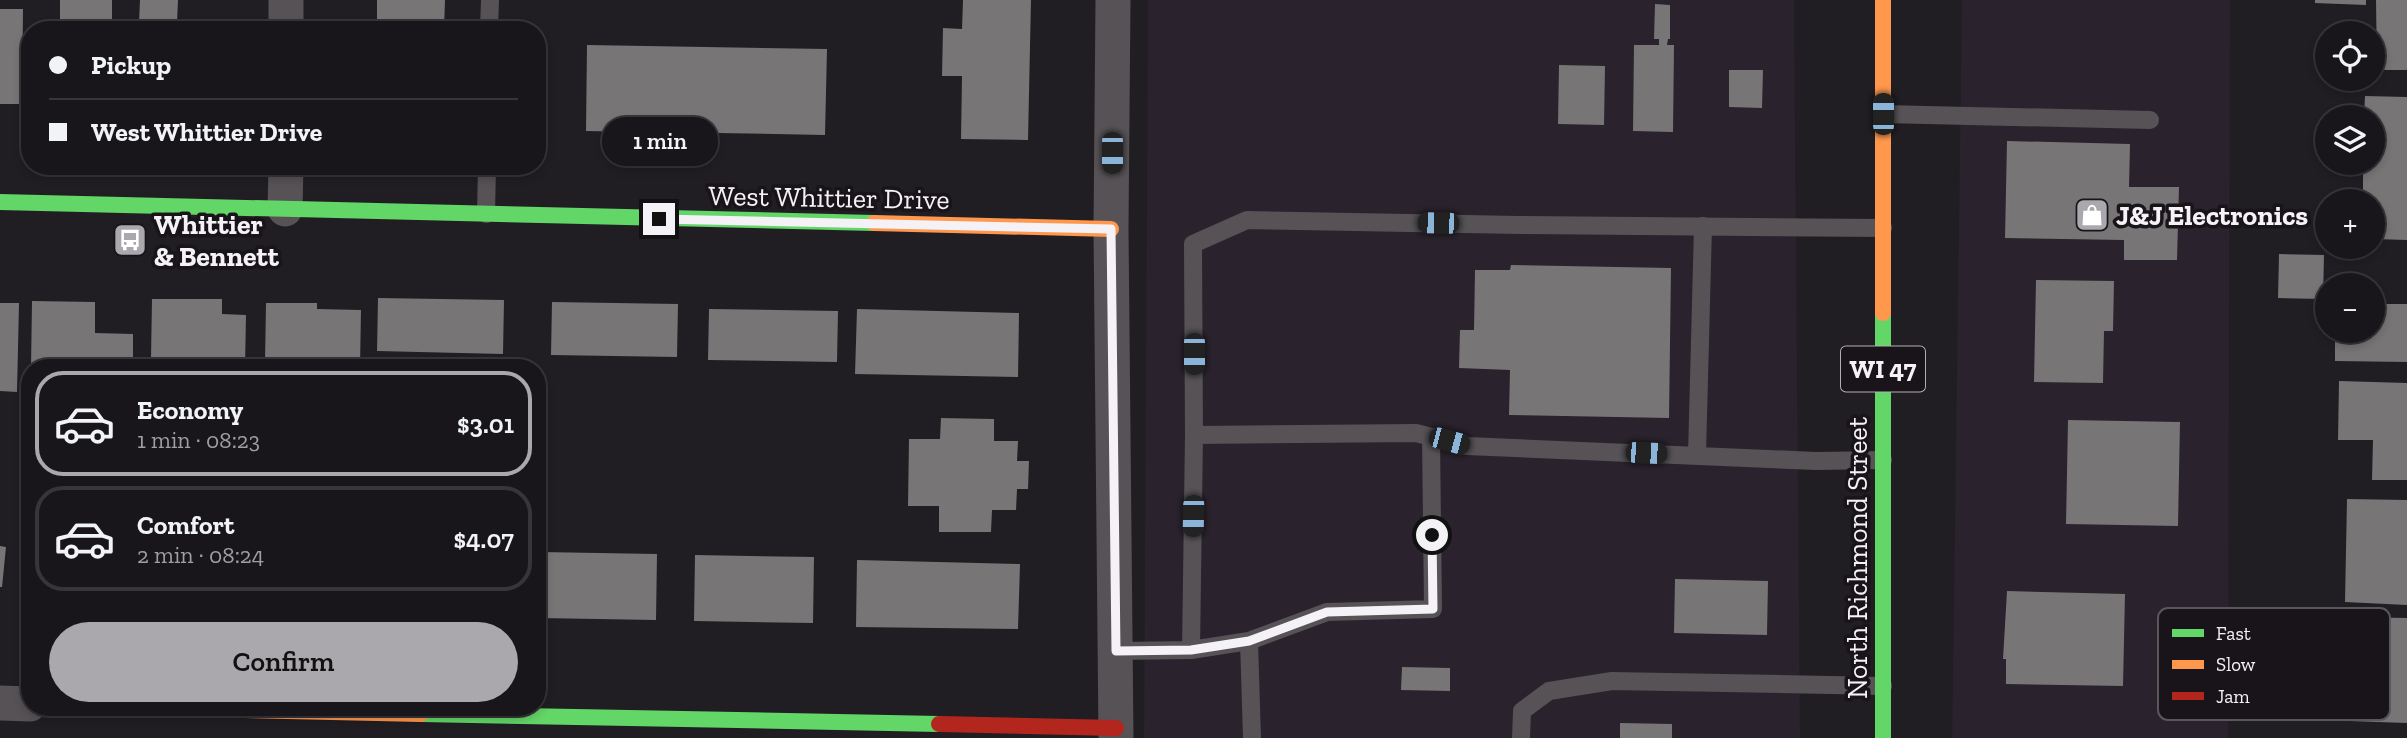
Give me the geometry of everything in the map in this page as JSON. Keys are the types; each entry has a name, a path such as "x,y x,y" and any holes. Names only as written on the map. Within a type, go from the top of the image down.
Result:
{"street":[{"path":"286,0 286,21"},
{"path":"456,716 1116,733 1111,229 1113,0"},
{"name":"North Richmond Street","path":"1883,0 1883,738"},
{"path":"285,208 286,175"},
{"name":"West Whittier Drive","path":"0,202 1111,229"},
{"path":"0,704 21,705"}],"lane":[{"path":"489,21 490,0"},
{"path":"1883,114 2150,120"},
{"path":"486,215 487,175"},
{"path":"1191,650 1193,244 1247,220 1883,228"},
{"path":"1697,455 1703,226"},
{"path":"1194,435 1416,433 1467,446 1816,461 1883,460"},
{"path":"1116,651 1191,650 1249,641 1327,612 1433,609 1431,437"},
{"path":"1249,641 1252,738"},
{"path":"1521,738 1522,711 1549,691 1612,681 1883,686"}],"shaded area":[{"path":"1148,0 1794,0 1800,738 1144,738"},
{"path":"1962,0 2230,0 2228,608 2158,608 2158,720 2228,720 2228,738 1952,738"}],"building":[{"path":"60,0 112,0 112,21 60,21"},
{"path":"140,0 178,0 177,21 139,21"},
{"path":"377,0 445,0 444,21 377,21"},
{"path":"963,0 1031,0 1028,140 961,139 962,76 942,76 943,28 962,29"},
{"path":"2315,0 2366,0 2366,5 2315,3"},
{"path":"2376,0 2407,0 2407,70 2385,70 2385,21 2376,21"},
{"path":"1655,4 1670,5 1670,39 1667,45 1674,45 1673,132 1633,131 1634,45 1659,45 1659,39 1654,39"},
{"path":"0,9 23,9 21,104 0,104"},
{"path":"587,45 827,49 825,135 717,133 717,137 683,136 683,133 586,131"},
{"path":"1559,65 1605,66 1604,125 1558,124"},
{"path":"1729,70 1763,70 1762,108 1729,107"},
{"path":"2365,96 2407,97 2407,240 2385,239 2385,189 2363,189 2363,175 2385,175 2385,105 2365,105"},
{"name":"J&J Electronics","path":"2007,141 2130,144 2129,187 2179,187 2177,260 2124,260 2124,240 2005,238"},
{"path":"2279,254 2315,255 2315,259 2324,259 2324,273 2315,273 2315,299 2278,298"},
{"path":"1511,265 1671,268 1669,418 1509,415 1510,370 1459,368 1460,330 1474,330 1475,270 1510,270"},
{"path":"2036,280 2114,281 2113,331 2104,331 2103,383 2034,382"},
{"path":"378,298 504,300 503,354 377,351"},
{"path":"152,299 222,299 222,314 246,315 245,359 151,358"},
{"path":"32,301 95,302 95,333 133,334 133,359 31,359"},
{"path":"552,302 678,304 677,357 551,355"},
{"path":"0,303 19,303 17,392 0,391"},
{"path":"266,303 317,303 317,309 361,310 360,359 265,359"},
{"path":"2385,304 2407,304 2407,362 2335,361 2335,343 2385,343"},
{"path":"709,309 838,311 837,362 708,360"},
{"path":"857,309 1019,313 1018,377 855,374"},
{"path":"2339,381 2407,383 2407,480 2372,480 2373,440 2338,440"},
{"path":"941,418 994,419 994,441 1018,441 1017,461 1029,461 1028,489 1017,489 1016,510 992,510 991,532 939,532 939,506 908,506 909,439 940,439"},
{"path":"2068,420 2180,422 2178,526 2066,524"},
{"path":"2347,499 2407,500 2407,605 2345,602"},
{"path":"0,546 6,547 2,587 0,587"},
{"path":"546,552 657,554 656,620 546,618"},
{"path":"695,555 814,557 813,623 694,621"},
{"path":"857,560 1020,564 1018,629 856,627"},
{"path":"1675,579 1768,581 1767,635 1674,633"},
{"path":"2007,591 2125,594 2123,686 2006,684 2006,659 2003,659"},
{"path":"2390,618 2407,618 2407,723 2349,721 2390,720"},
{"path":"1402,667 1450,668 1450,691 1401,690"},
{"path":"1620,723 1672,724 1672,738 1620,738"}],"traffic: fast":[{"path":"0,202 874,223"},
{"path":"1883,313 1883,738"},
{"path":"525,716 939,724"}],"traffic: slow":[{"path":"1883,0 1883,313"},
{"path":"874,223 1111,229"}],"traffic: jam":[{"path":"939,724 1116,728"}],"place":[{"name":"J&J Electronics","path":"2092,215"},
{"name":"Whittier & Bennett","path":"130,240"}],"route":[{"path":"659,219 1111,229 1116,651 1191,650 1249,641 1327,612 1433,609 1432,535"}]}
